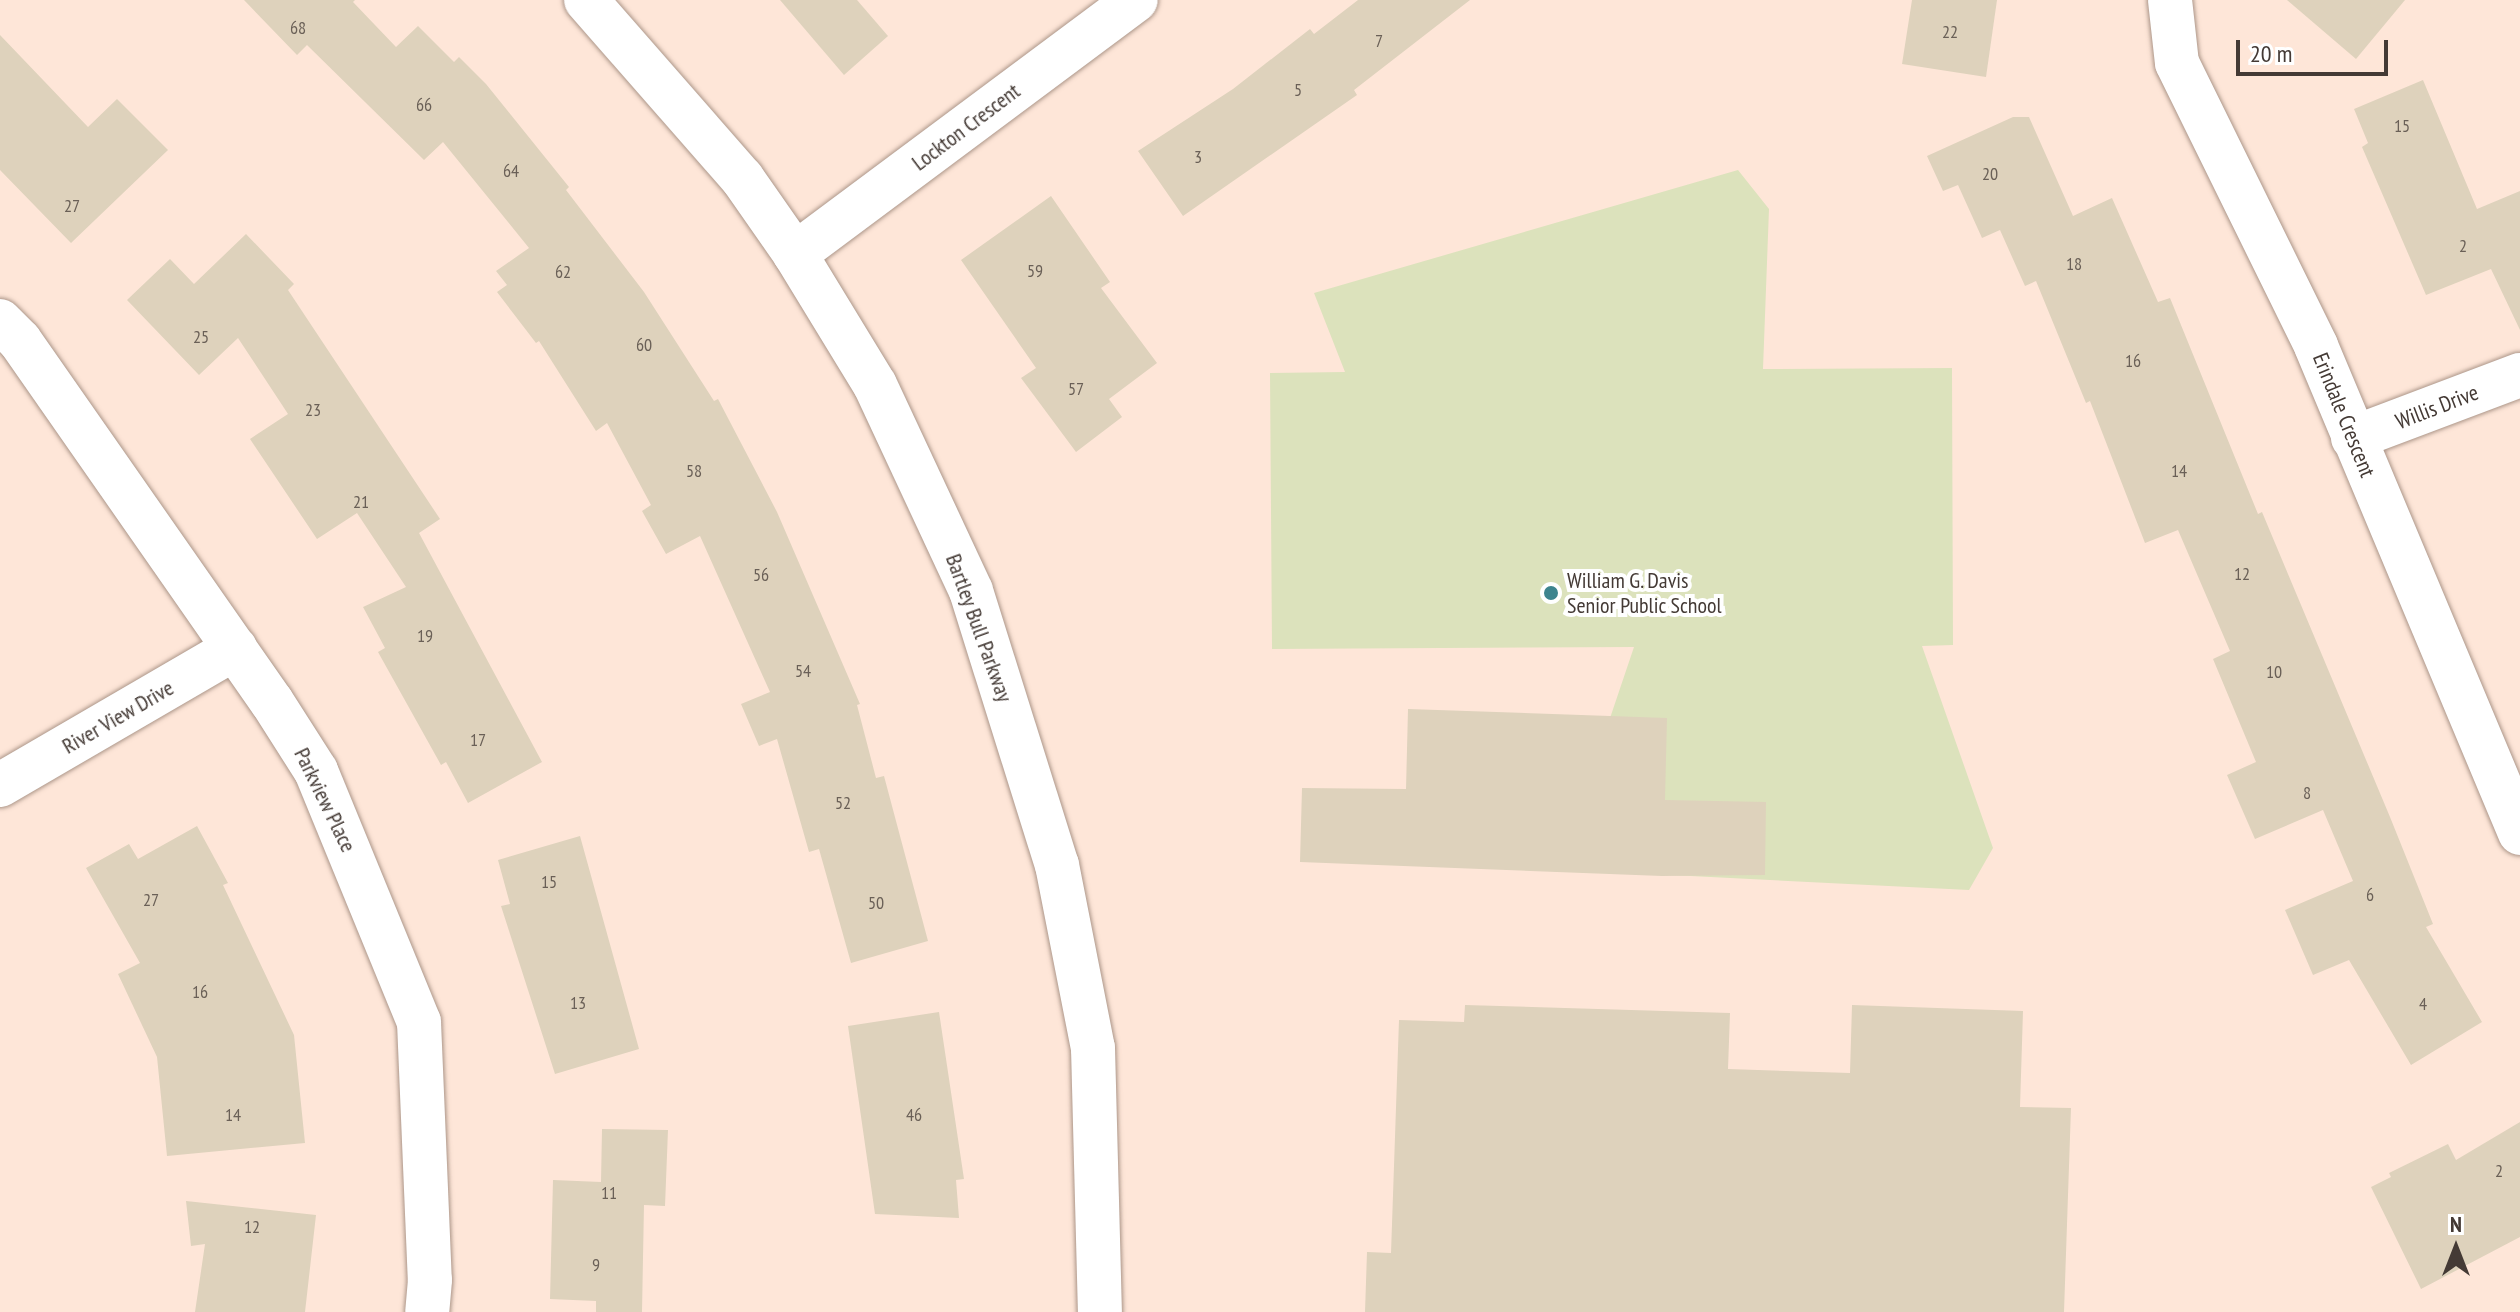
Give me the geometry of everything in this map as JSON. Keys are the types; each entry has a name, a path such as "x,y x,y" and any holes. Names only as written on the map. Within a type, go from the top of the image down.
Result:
{"street":[{"name":"Bartley Bull Parkway","path":"586,0 742,178 795,254 875,385 971,591 1057,865 1093,1048 1100,1312"},
{"name":"Lockton Crescent","path":"795,254 1136,0"},
{"name":"Erindale Crescent","path":"2170,0 2177,63 2316,346 2520,833"},
{"name":"Parkview Place","path":"0,321 20,341 235,648 316,771 419,1022 430,1280 427,1312"},
{"name":"Willis Drive","path":"2353,438 2520,375"},
{"name":"River View Drive","path":"0,785 235,648"}],"green space":[{"path":"1738,170 1769,209 1763,369 1952,368 1953,645 1922,646 1993,848 1969,890 1631,873 1607,727 1634,647 1272,649 1270,373 1345,372 1314,293"}],"building":[{"path":"244,0 355,0 353,2 396,47 418,26 454,62 459,57 486,84 569,187 566,190 644,292 714,401 718,399 777,512 860,704 857,705 876,778 884,776 928,941 851,963 819,849 809,852 777,739 759,746 741,704 770,692 700,536 666,554 642,511 651,505 607,423 596,431 539,341 536,343 497,292 507,285 496,271 529,248 443,142 424,160 307,45 297,55"},
{"path":"780,0 857,0 888,36 844,75"},
{"path":"1358,0 1470,0 1354,90 1357,95 1183,216 1138,151 1233,89 1310,29 1314,34"},
{"path":"1912,0 1997,0 1986,77 1902,64"},
{"path":"2287,0 2405,0 2356,59"},
{"path":"0,35 88,127 117,99 168,150 71,243 0,170"},
{"path":"2423,80 2477,209 2520,191 2520,330 2491,269 2426,295 2362,147 2368,143 2354,109"},
{"path":"2013,117 2029,117 2073,216 2112,198 2158,302 2170,298 2258,514 2262,512 2390,817 2433,924 2426,927 2482,1022 2411,1065 2349,960 2313,975 2285,910 2353,881 2323,810 2255,839 2227,775 2256,762 2213,659 2230,651 2178,530 2145,543 2090,401 2086,403 2036,281 2025,286 2000,230 1982,238 1958,185 1943,191 1927,156"},
{"path":"1051,196 1110,282 1101,288 1157,363 1109,399 1122,417 1076,452 1021,378 1036,368 961,260"},
{"path":"246,234 294,284 288,290 440,519 419,533 542,762 468,803 446,762 441,765 378,652 385,648 363,607 406,587 357,513 317,539 250,439 288,414 238,338 199,375 127,300 170,259 194,284"},
{"path":"1408,709 1667,718 1665,800 1766,802 1765,875 1662,876 1300,862 1302,788 1406,789"},
{"path":"197,826 228,883 223,885 294,1035 305,1143 167,1156 157,1057 118,974 140,963 86,868 129,844 138,859"},
{"path":"580,836 639,1049 555,1074 501,906 510,904 498,860"},
{"path":"1465,1005 1730,1013 1728,1069 1850,1073 1852,1005 2023,1011 2020,1107 2071,1108 2064,1312 1365,1312 1367,1252 1391,1253 1399,1020 1464,1022"},
{"path":"939,1012 964,1179 956,1180 959,1218 875,1214 848,1026"},
{"path":"2520,1122 2520,1237 2421,1289 2371,1187 2391,1177 2389,1173 2448,1144 2456,1160"},
{"path":"602,1129 668,1130 665,1206 644,1205 642,1312 596,1312 596,1301 550,1299 553,1180 601,1182"},
{"path":"186,1201 316,1215 305,1312 195,1312 205,1244 191,1246"}],"place":[{"name":"William G. Davis Senior Public School","path":"1551,593"}]}
